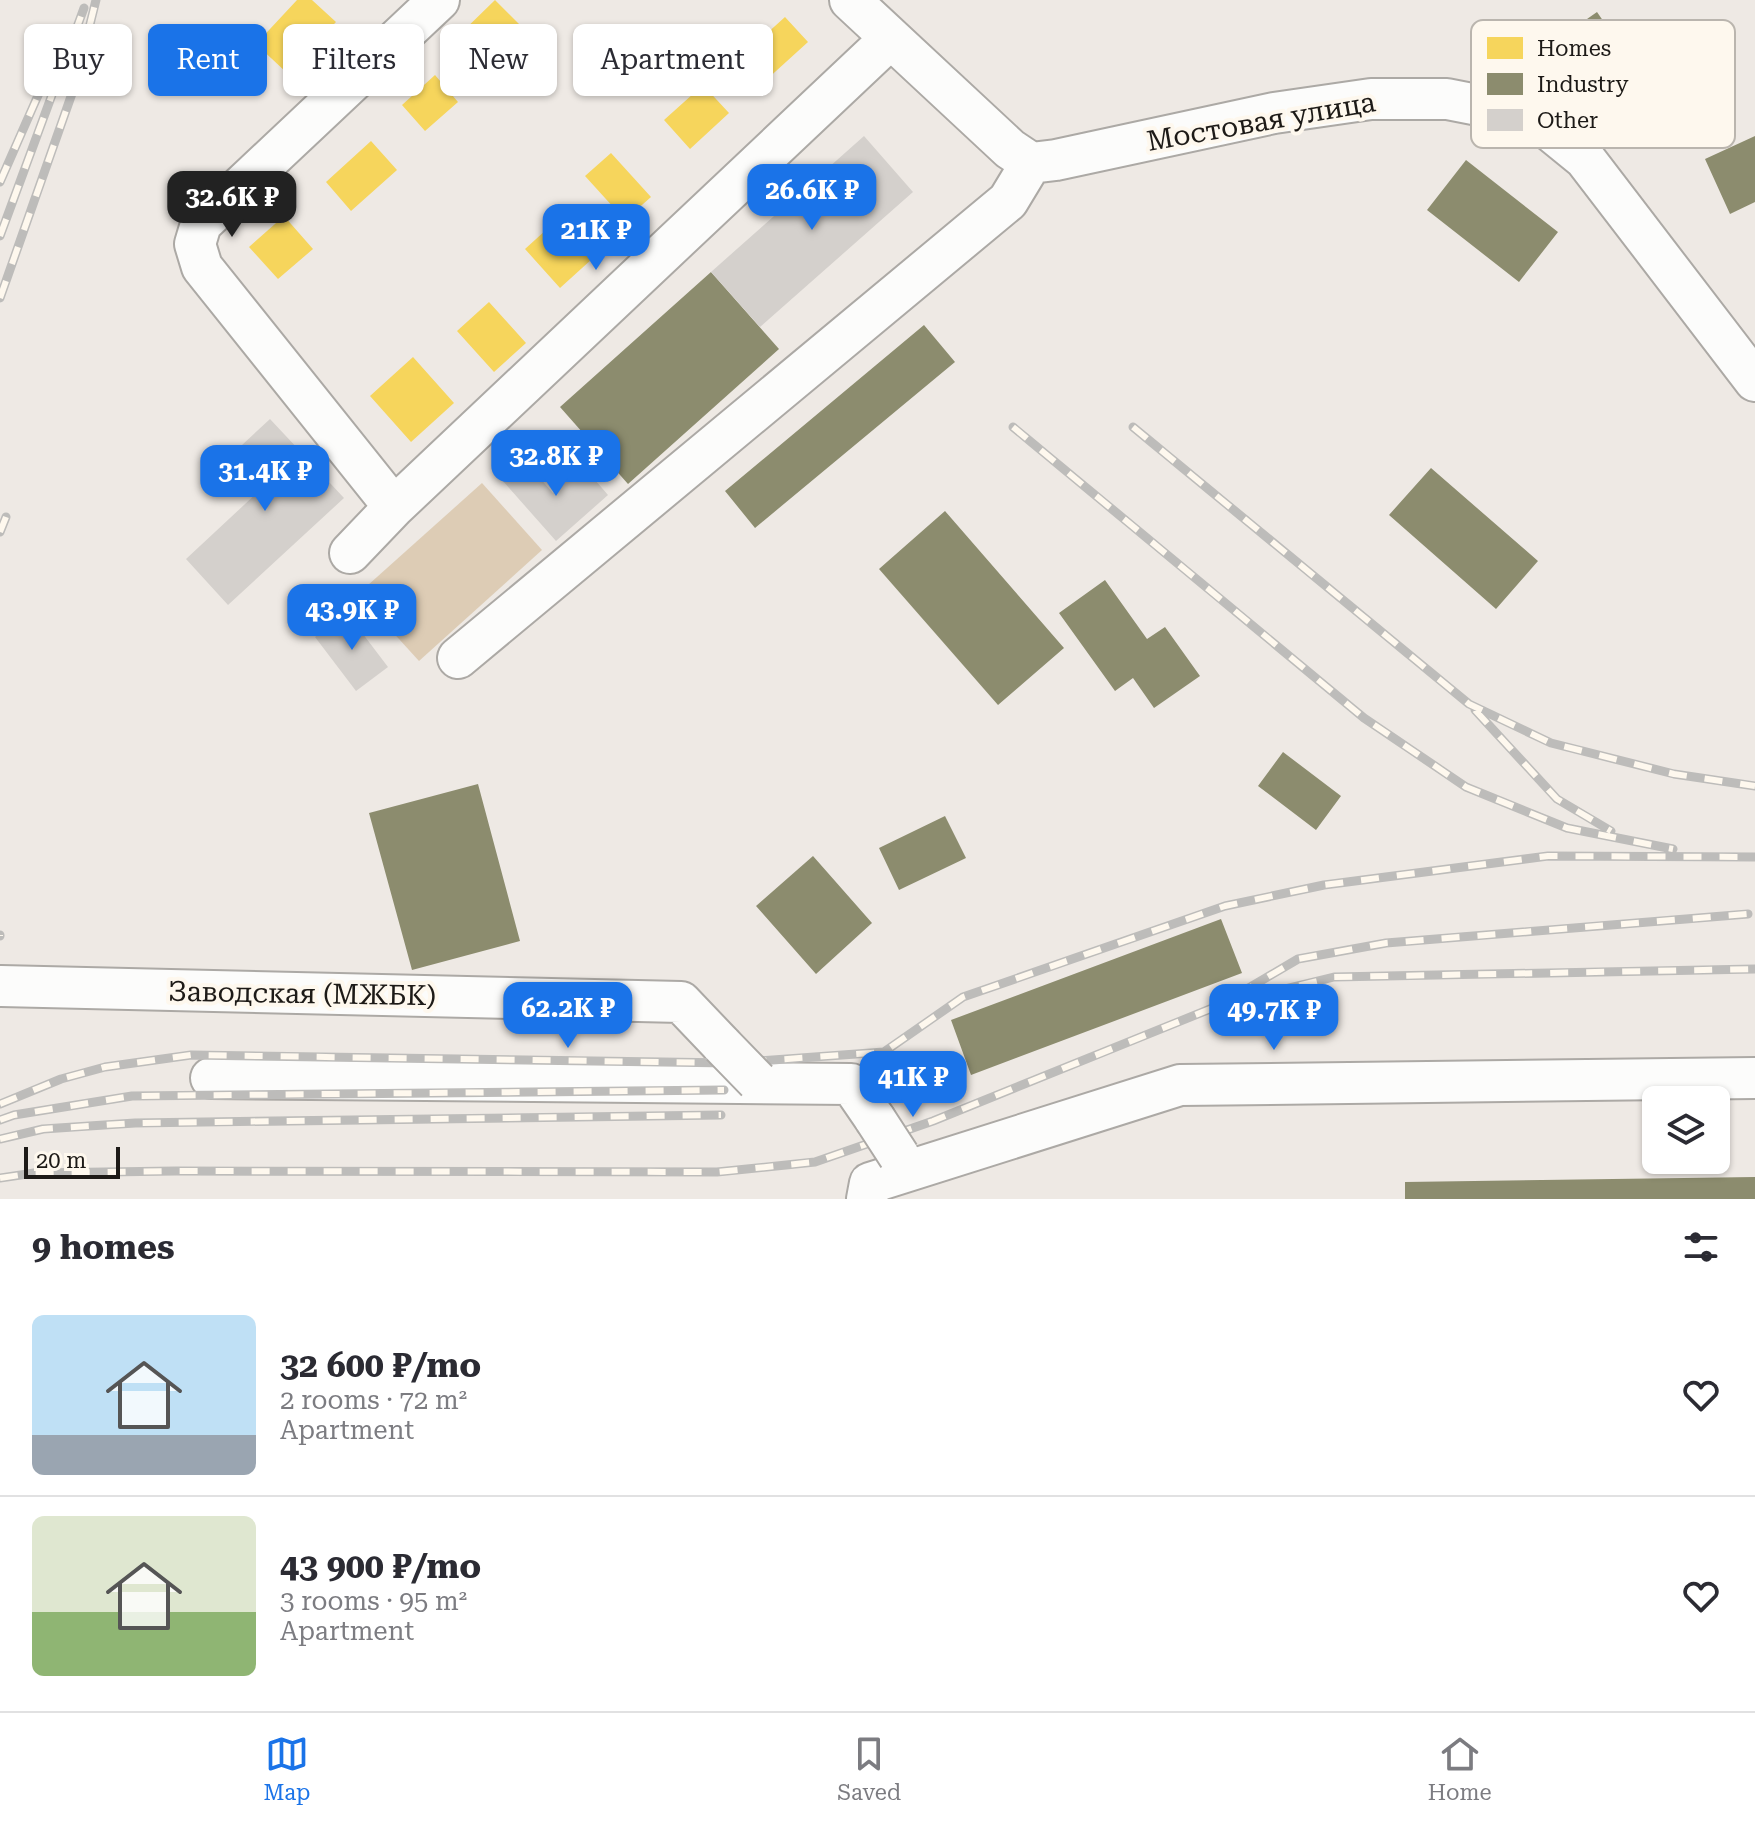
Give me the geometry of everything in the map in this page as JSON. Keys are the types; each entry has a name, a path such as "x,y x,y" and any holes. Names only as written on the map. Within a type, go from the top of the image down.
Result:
{"street":[{"path":"394,507 202,267 195,244 201,224 439,0"},
{"path":"458,658 1008,201 1031,163 1010,149 850,0"},
{"path":"350,553 394,507 890,39"},
{"name":"Мостовая улица","path":"1031,163 1274,113 1371,99 1447,99 1471,104"},
{"name":"Мостовая улица","path":"1571,148 1585,159 1755,381"},
{"name":"Заводская (МЖБК)","path":"1,986 681,1002 758,1082"},
{"path":"211,1078 851,1084 904,1163"},
{"path":"867,1199 870,1183 904,1163 1180,1085 1755,1078"}],"shaded area":[{"path":"482,483 542,550 419,661 358,594"}],"building: Homes":[{"path":"297,0 312,0 336,22 283,24 283,69 267,54 267,32"},
{"path":"495,0 519,24 470,24"},
{"path":"785,17 808,42 773,74 773,28"},
{"path":"435,75 440,81 440,96 453,96 458,102 425,131 402,105 412,96 424,96 424,85"},
{"path":"691,96 713,96 729,113 690,149 664,120"},
{"path":"371,141 397,170 351,211 326,182"},
{"path":"611,153 651,197 625,220 585,176"},
{"path":"284,216 313,249 278,279 249,247"},
{"path":"557,220 592,259 560,288 525,249"},
{"path":"489,302 526,343 494,372 457,331"},
{"path":"413,357 454,403 411,442 370,396"}],"building: Industry":[{"path":"1597,12 1603,20 1586,20"},
{"path":"1755,136 1755,202 1730,214 1705,159 1735,148 1735,145"},
{"path":"1466,160 1558,232 1519,282 1427,210"},
{"path":"711,272 779,349 628,484 560,407"},
{"path":"924,325 955,362 755,528 725,491"},
{"path":"1431,468 1538,561 1496,609 1389,515"},
{"path":"945,511 1064,648 998,705 879,569"},
{"path":"1105,580 1147,639 1165,627 1200,676 1154,708 1133,678 1115,691 1059,613"},
{"path":"1283,752 1341,796 1316,830 1258,786"},
{"path":"478,784 520,941 412,970 369,813"},
{"path":"945,816 966,858 899,890 879,848"},
{"path":"813,856 872,923 816,974 756,906"},
{"path":"1221,919 1242,973 971,1075 951,1020"},
{"path":"1755,1177 1755,1199 1405,1199 1405,1182"}],"building: Other":[{"path":"864,136 913,192 760,327 711,272"},
{"path":"270,419 344,498 228,605 186,559 259,491 228,458"},
{"path":"524,460 553,493 583,466 608,495 556,541 502,480"},
{"path":"347,613 388,667 356,691 315,637"}],"railway":[{"path":"0,298 75,85 96,0"},
{"path":"0,236 84,8"},
{"path":"0,182 38,96"},
{"path":"1013,427 1364,718 1466,787 1567,828 1673,849"},
{"path":"1133,427 1469,704 1551,743 1674,774 1755,786"},
{"path":"0,532 6,517"},
{"path":"1475,710 1557,799 1611,831"},
{"path":"0,1104 61,1079 105,1067 191,1055 731,1063 884,1052 963,997 1225,906 1324,885 1548,856 1755,857"},
{"path":"1237,995 1298,959 1386,943 1748,914"},
{"path":"0,1178 34,1173 176,1171 717,1172 815,1162 933,1121 1220,1005 1334,977 1755,969"},
{"path":"0,1120 14,1115 132,1096 724,1090"},
{"path":"0,1139 43,1129 135,1123 721,1115"}]}
